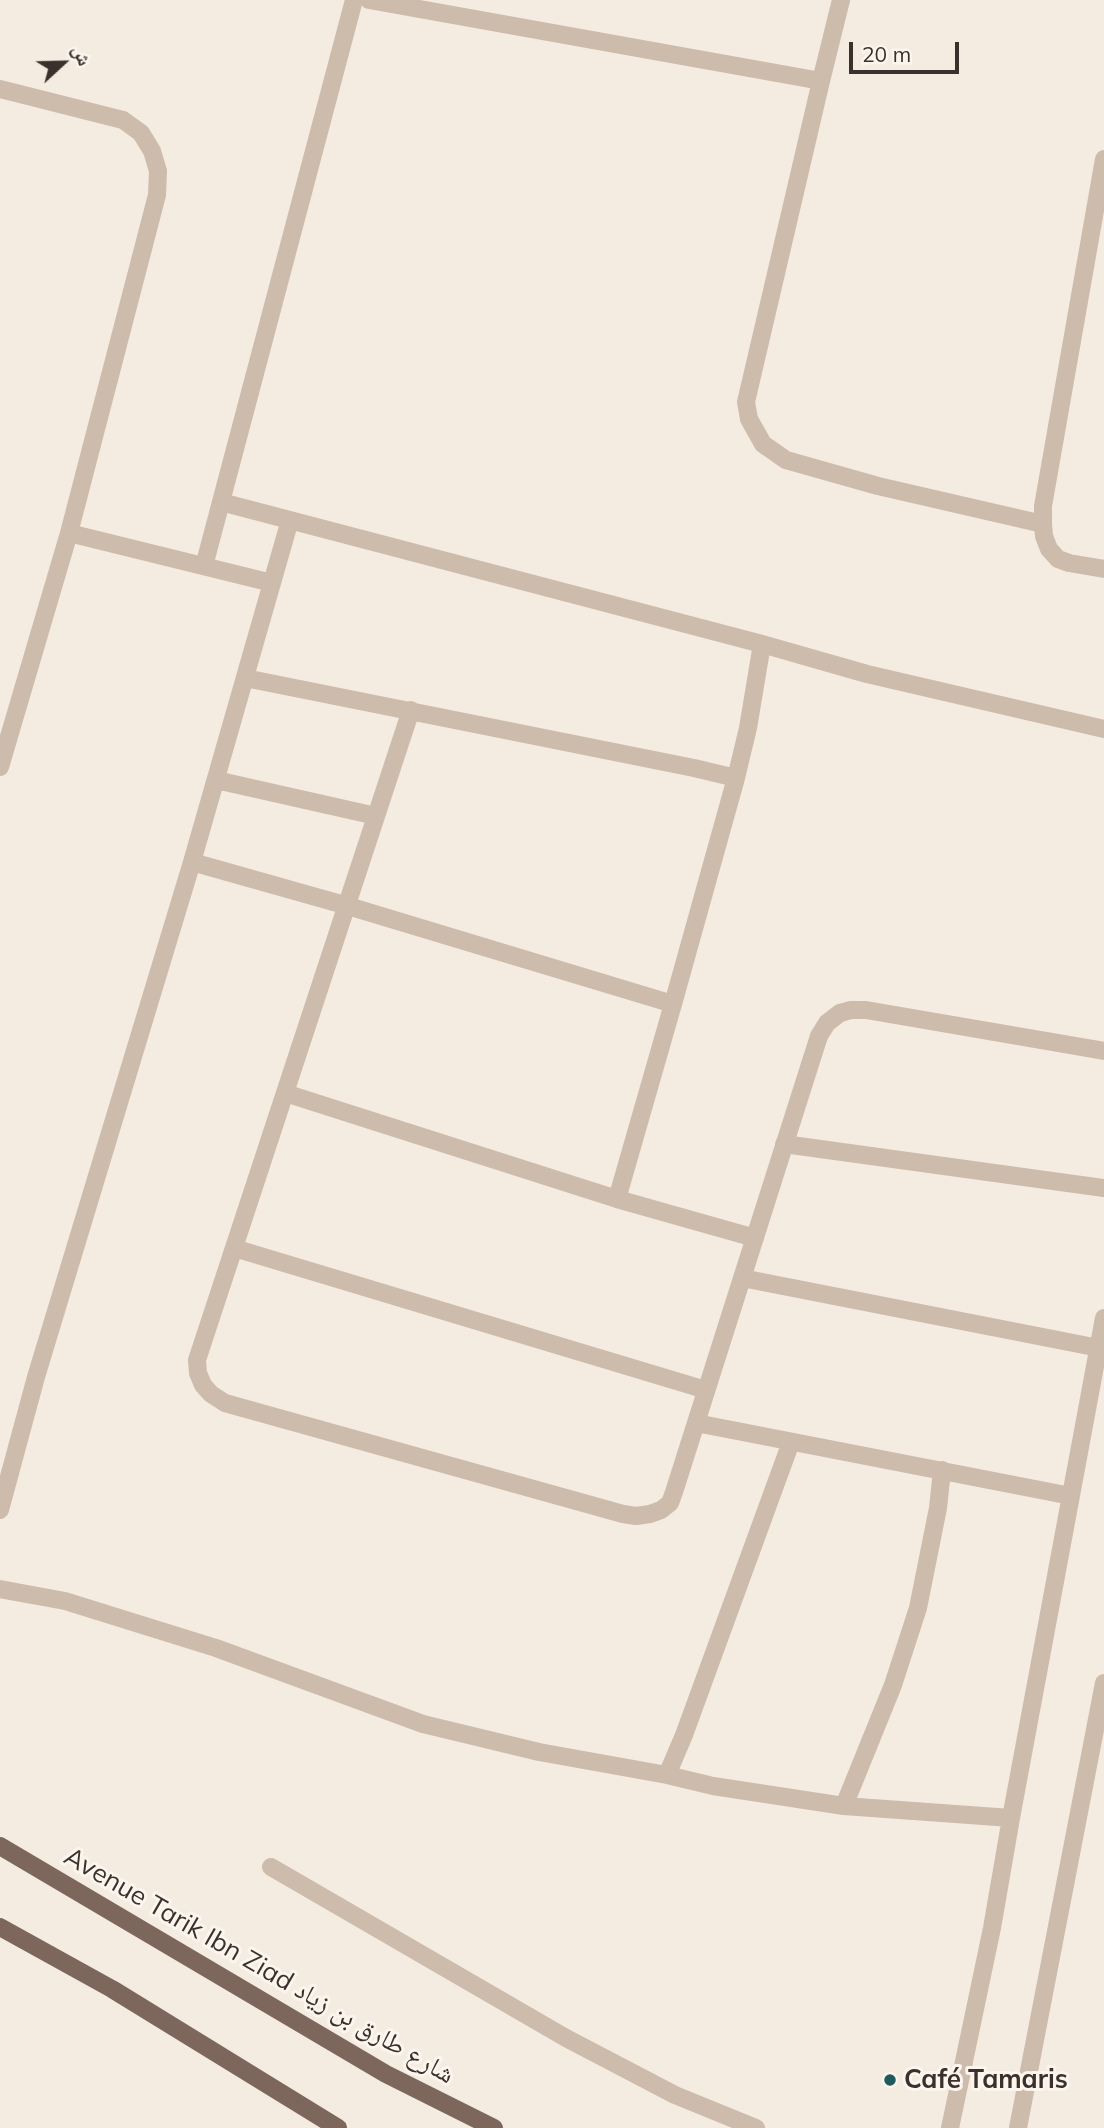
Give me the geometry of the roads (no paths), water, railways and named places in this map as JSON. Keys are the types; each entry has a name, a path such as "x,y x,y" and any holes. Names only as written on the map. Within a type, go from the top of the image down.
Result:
{"main road":[{"name":"Avenue Tarik Ibn Ziad شارع طارق بن زياد","path":"0,1846 386,2074 494,2128"},
{"path":"0,1927 111,1989 338,2128"}],"street":[{"path":"204,566 354,0"},
{"path":"369,0 821,81"},
{"path":"841,0 746,402 749,419 764,444 786,460 877,486 1043,524"},
{"path":"0,89 123,120 141,133 152,151 158,171 157,195 69,533 0,767"},
{"path":"1104,159 1043,506 1044,536 1049,549 1058,559 1104,569"},
{"path":"221,502 867,674 1104,729"},
{"path":"0,1510 36,1377 192,862 290,520"},
{"path":"69,533 271,583"},
{"path":"617,1199 736,778 748,728 762,644"},
{"path":"245,678 736,778"},
{"path":"411,710 197,1360 203,1385 225,1403 623,1514 636,1516 661,1510 670,1503 819,1035 827,1023 839,1013 866,1010 1104,1051"},
{"path":"216,780 376,817"},
{"path":"192,862 673,1004"},
{"path":"285,1093 617,1199 755,1238"},
{"path":"785,1144 1104,1188"},
{"path":"234,1248 706,1390"},
{"path":"742,1278 1098,1348"},
{"path":"950,2128 992,1928 1010,1818 1104,1318"},
{"path":"696,1423 1071,1496"},
{"path":"667,1775 791,1442"},
{"path":"844,1806 893,1685 918,1608 933,1540 942,1470"},
{"path":"0,1589 65,1601 203,1644 423,1724 538,1752 713,1786 844,1806 1010,1818"},
{"path":"1018,2128 1104,1683"},
{"path":"271,1867 566,2038 675,2095 757,2128"}],"place":[{"name":"Café Tamaris","path":"890,2080"}]}
